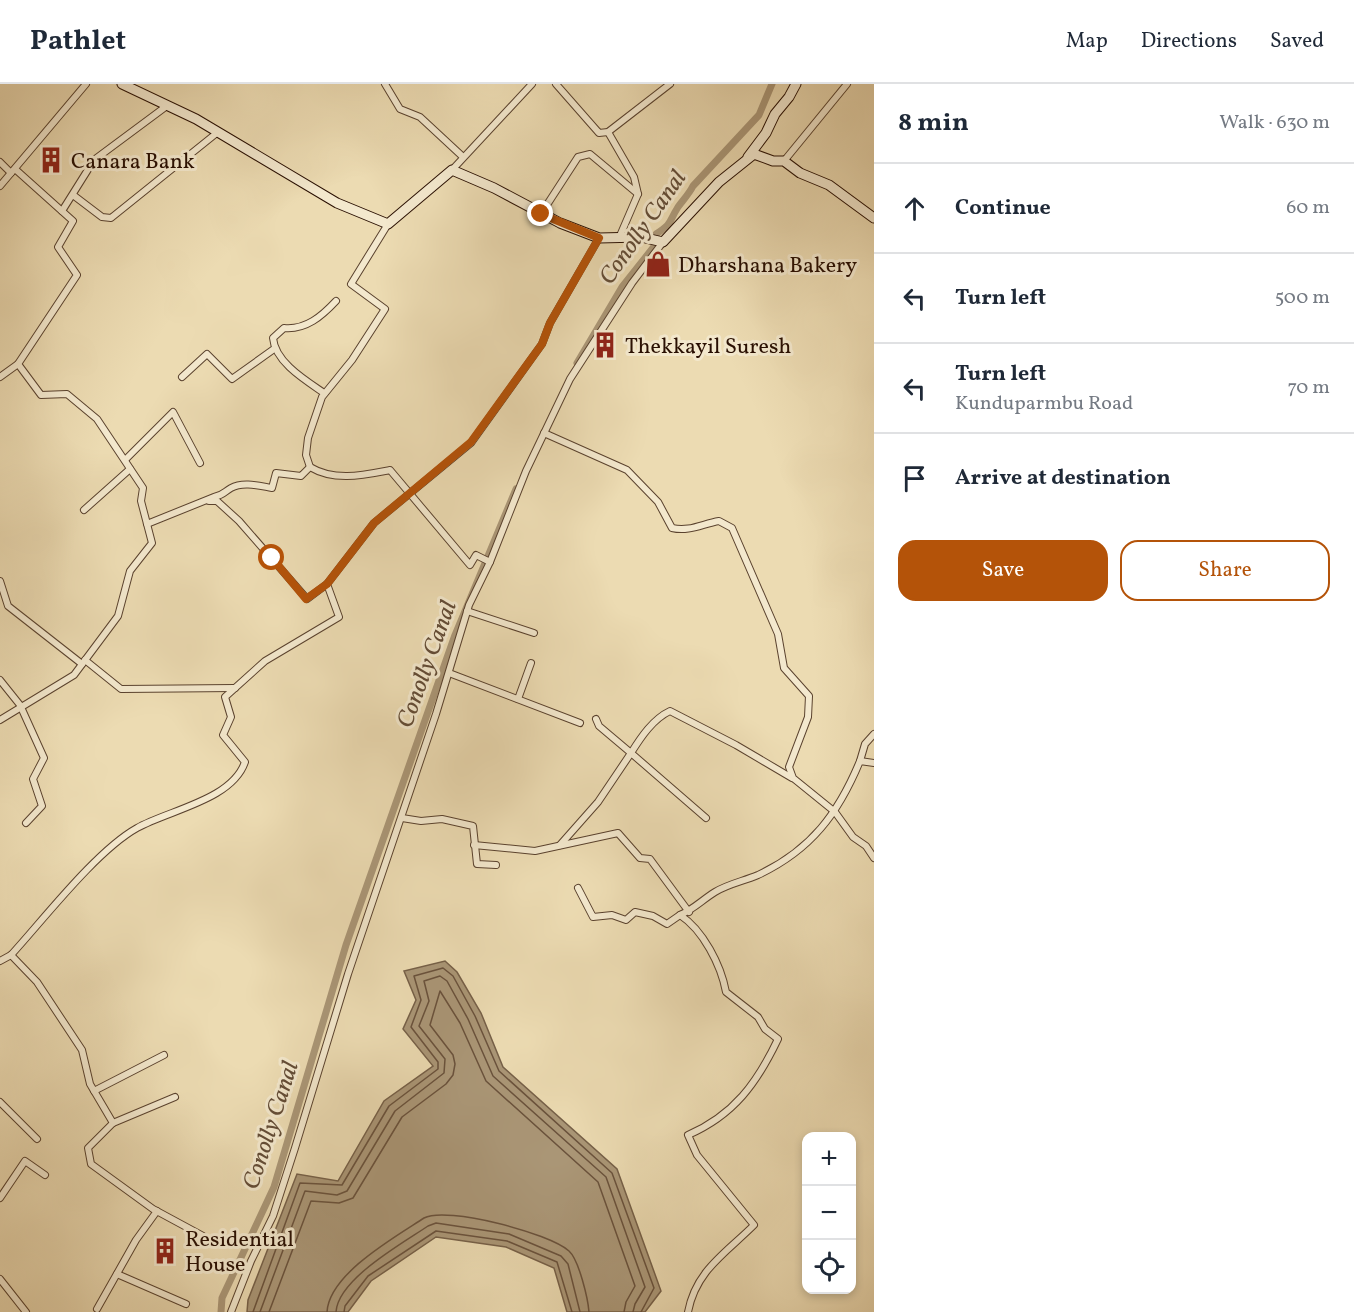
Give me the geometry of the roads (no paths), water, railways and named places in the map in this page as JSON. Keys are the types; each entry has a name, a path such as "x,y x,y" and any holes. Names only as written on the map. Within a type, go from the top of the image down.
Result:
{"main road":[{"path":"122,84 218,132 337,203 388,224 452,170 494,188 541,214 599,238 658,240 718,182 754,154 773,161 784,161 800,172 829,185 874,218"},
{"path":"748,157 766,133 775,114 796,84"}],"street":[{"path":"0,186 86,84"},
{"path":"384,84 400,109 420,117 462,156"},
{"path":"452,170 462,156 532,84"},
{"path":"556,84 599,133 608,132 669,84"},
{"path":"784,161 847,84"},
{"path":"62,212 94,160 168,105"},
{"path":"73,195 102,217 111,218 218,132"},
{"path":"608,132 634,177 638,194 619,238"},
{"path":"541,214 578,157 590,154 638,194"},
{"path":"0,162 73,221 58,247 77,275 18,364 0,377"},
{"path":"388,224 351,284 384,309 352,360 324,393 308,438 306,455 310,467 317,471 351,477 390,470 470,565 476,555 489,562"},
{"path":"205,501 217,501 239,521 306,599 327,584 374,523 471,442 542,344 550,323 599,238"},
{"path":"231,1312 276,1205 348,974 402,818 467,611 544,433 580,363 658,240"},
{"path":"324,393 301,378 274,349 273,338 284,328 296,329 314,321 336,301"},
{"path":"182,377 207,354 232,379 274,349"},
{"path":"0,720 75,675 118,616 130,571 152,543 141,501 143,488 97,419 67,394 41,395 18,364"},
{"path":"124,460 173,412 200,463"},
{"path":"544,433 627,470 658,502 672,528 686,531 701,524 719,521 732,528 778,634 784,668 809,696 808,717 789,767 793,778"},
{"path":"147,524 225,495 232,488 250,484 272,488 276,473 301,476 310,467"},
{"path":"84,510 130,469"},
{"path":"0,581 8,606 121,689 235,688"},
{"path":"0,961 11,955 104,854 137,828 222,789 243,768 245,762 223,735 231,717 225,697 265,661 339,616 327,584"},
{"path":"467,611 534,633"},
{"path":"518,699 531,663"},
{"path":"448,673 580,723"},
{"path":"0,680 21,708 44,758 33,779 42,806 26,823"},
{"path":"559,846 598,802 641,736 663,714 670,711 793,778 835,812 853,837 866,846 874,858"},
{"path":"596,719 599,726 706,819"},
{"path":"578,888 593,917 612,915 626,920 635,912 653,916 667,924 688,912 714,892 756,876 788,857 825,827 835,812 860,761 865,744 874,734"},
{"path":"860,761 874,763"},
{"path":"402,818 421,821 442,819 472,826 477,864 496,865"},
{"path":"474,845 535,851 618,833 639,858 650,859 688,912"},
{"path":"680,915 692,923 706,944 724,981 726,992 758,1017 765,1029 778,1039 760,1073 741,1101 721,1118 688,1135 697,1155 754,1225 706,1268 690,1298 688,1312"},
{"path":"11,955 37,982 82,1050 94,1091 113,1123"},
{"path":"94,1091 164,1055"},
{"path":"175,1097 113,1123 88,1148 91,1164 107,1178 157,1211 203,1236"},
{"path":"0,1102 37,1139"},
{"path":"0,1198 25,1161 45,1175"},
{"path":"97,1309 157,1211"},
{"path":"117,1274 186,1304"},
{"path":"0,1279 26,1312"}],"water":[{"path":"445,961 457,972 481,1013 503,1067 617,1169 661,1291 645,1312 567,1312 554,1268 506,1247 436,1237 371,1281 348,1312 247,1312 248,1300 297,1174 338,1181 384,1101 433,1066 403,1029 416,1000 404,971"}],"waterway":[{"name":"Conolly Canal","path":"577,363 622,287 656,244 656,234 668,225 693,186 759,115 772,84"},
{"name":"Conolly Canal","path":"221,1312 222,1298 274,1187 346,945 455,635 516,489"}],"place":[{"name":"Canara Bank","path":"51,160"},
{"name":"Dharshana Bakery","path":"658,264"},
{"name":"Thekkayil Suresh","path":"605,345"},
{"name":"Residential House","path":"165,1251"}]}
